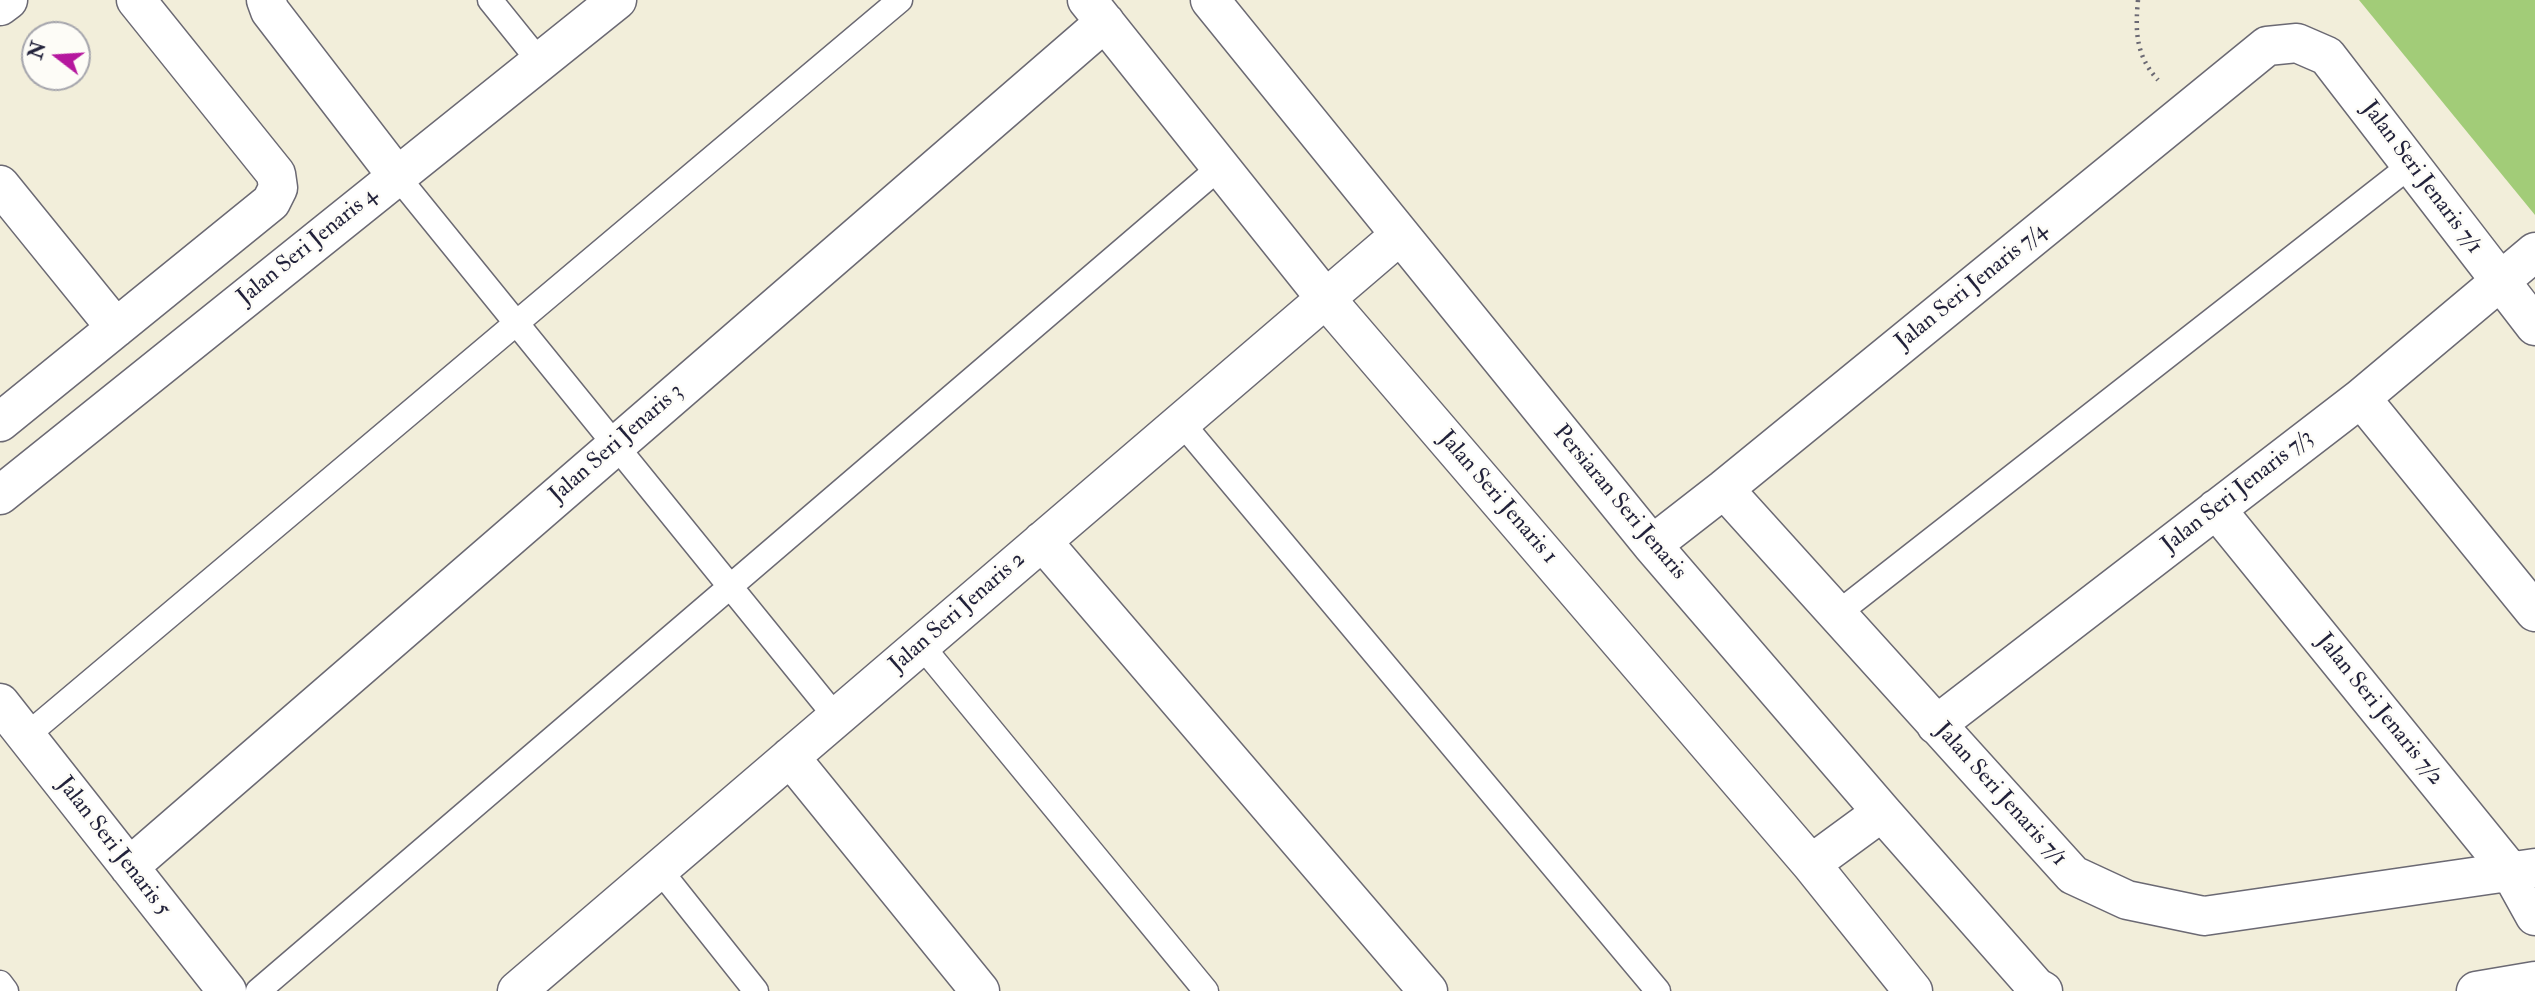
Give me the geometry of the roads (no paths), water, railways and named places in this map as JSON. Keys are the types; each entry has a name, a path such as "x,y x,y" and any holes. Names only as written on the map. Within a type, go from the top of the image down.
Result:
{"street":[{"path":"0,6 8,0"},
{"path":"0,422 271,202 278,188 276,174 136,0"},
{"path":"266,0 270,10 397,176"},
{"name":"Jalan Seri Jenaris 4","path":"0,495 617,0"},
{"name":"Persiaran Seri Jenaris","path":"1210,0 1652,545 1882,813 2036,987 2043,991"},
{"name":"Jalan Seri Jenaris 1","path":"1096,11 1326,299 1811,864 1913,991"},
{"name":"Jalan Seri Jenaris 3","path":"129,867 614,446 1096,11"},
{"name":"Jalan Seri Jenaris 7/4","path":"1652,545 2267,46 2297,43"},
{"name":"Jalan Seri Jenaris 7/1","path":"2297,43 2327,56 2535,326"},
{"path":"0,186 116,328"},
{"name":"Jalan Seri Jenaris 2","path":"527,988 659,869 1400,235"},
{"name":"Jalan Seri Jenaris 7/3","path":"1936,724 2361,398 2535,251"},
{"path":"2361,398 2535,612"},
{"name":"Jalan Seri Jenaris 7/1","path":"1724,489 2073,875 2127,900 2204,916 2522,870"},
{"name":"Jalan Seri Jenaris 7/2","path":"2216,509 2522,870 2535,916"},
{"path":"1042,541 1428,991"},
{"name":"Jalan Seri Jenaris 5","path":"0,703 227,991"},
{"path":"790,757 981,991"},
{"path":"1811,864 1882,813"},
{"path":"2476,991 2535,981"}],"lane":[{"path":"490,0 540,62"},
{"path":"26,736 900,0"},
{"path":"1837,614 2411,164"},
{"path":"258,991 1220,167"},
{"path":"397,176 836,717"},
{"path":"1181,422 1658,991"},
{"path":"921,645 1206,991"},
{"path":"659,869 756,991"},
{"path":"0,983 6,991"}]}
